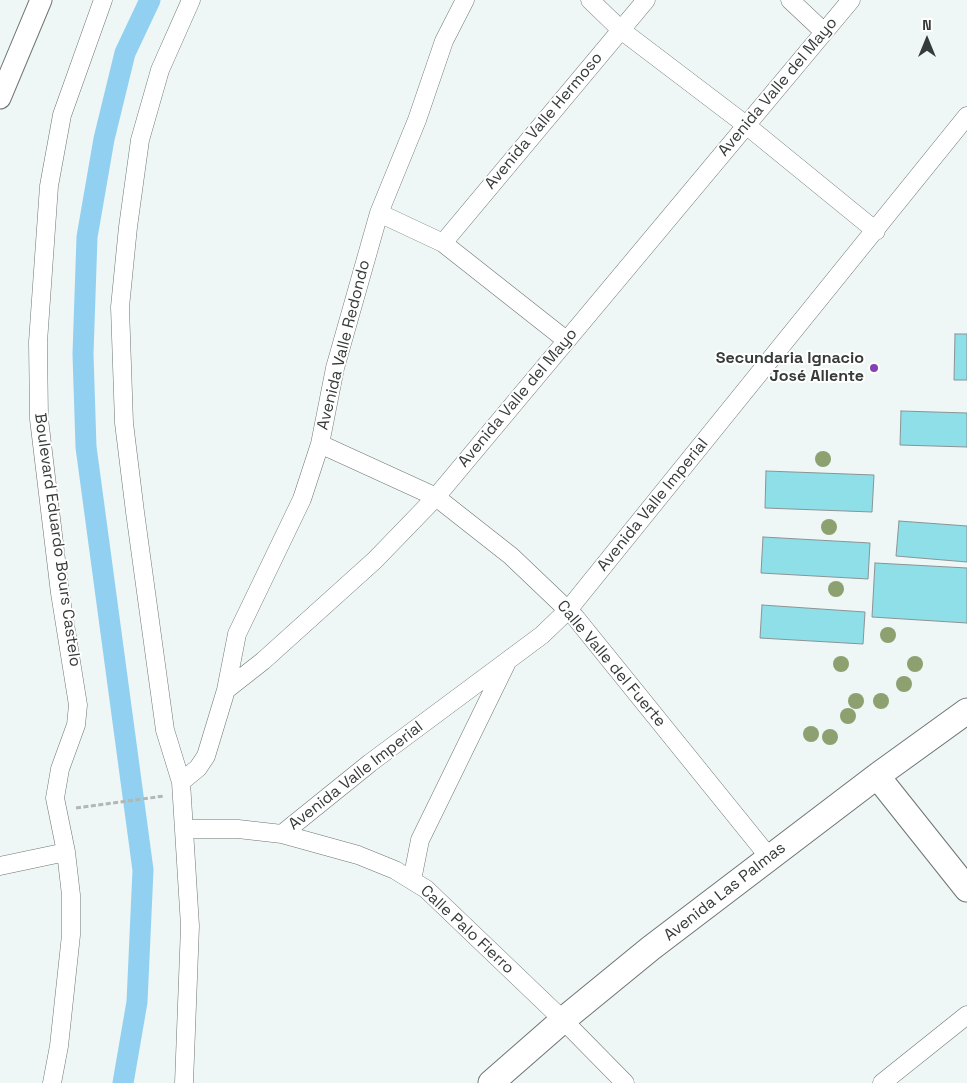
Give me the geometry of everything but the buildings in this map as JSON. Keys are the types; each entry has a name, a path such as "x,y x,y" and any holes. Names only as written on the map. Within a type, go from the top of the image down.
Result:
{"main road":[{"name":"Avenida Las Palmas","path":"491,1083 563,1020 769,857 876,776 967,712"},
{"path":"876,776 967,889"}],"street":[{"path":"0,98 41,0"},
{"name":"Boulevard Eduardo Bours Castelo","path":"52,1083 59,1046 71,935 71,895 66,852 56,798 60,769 76,725 78,692 60,593 39,419 38,342 49,186 62,115 103,0"},
{"path":"184,1083 190,926 184,829 165,730 124,423 120,306 128,227 140,140 160,70 191,0"},
{"name":"Avenida Valle Redondo","path":"226,690 237,634 302,499 320,444 335,368 379,212 417,120 444,41 465,0"},
{"path":"590,0 621,30 746,125 876,231"},
{"name":"Avenida Valle Hermoso","path":"443,243 646,0"},
{"path":"790,0 823,31"},
{"name":"Avenida Valle del Mayo","path":"226,690 263,660 375,560 436,497 823,31 851,0"},
{"name":"Avenida Valle Imperial","path":"282,834 370,763 542,635 568,610 967,116"},
{"path":"379,212 443,243 566,340"},
{"name":"Calle Valle del Fuerte","path":"320,444 436,497 505,551 568,610 769,857"},
{"path":"412,880 420,840 508,660"},
{"path":"177,788 198,768 206,756 226,690"},
{"name":"Calle Palo Fierro","path":"184,829 238,830 282,834 358,855 395,870 426,889 563,1020 625,1083"},
{"path":"0,866 66,852"},
{"path":"882,1083 967,1016"}],"path":[{"path":"68,809 177,788"}],"waterway":[{"path":"123,1083 137,1002 143,870 86,447 83,354 87,237 104,139 125,53 150,0"}],"place":[{"name":"Secundaria Ignacio José Allente","path":"874,368"}]}
